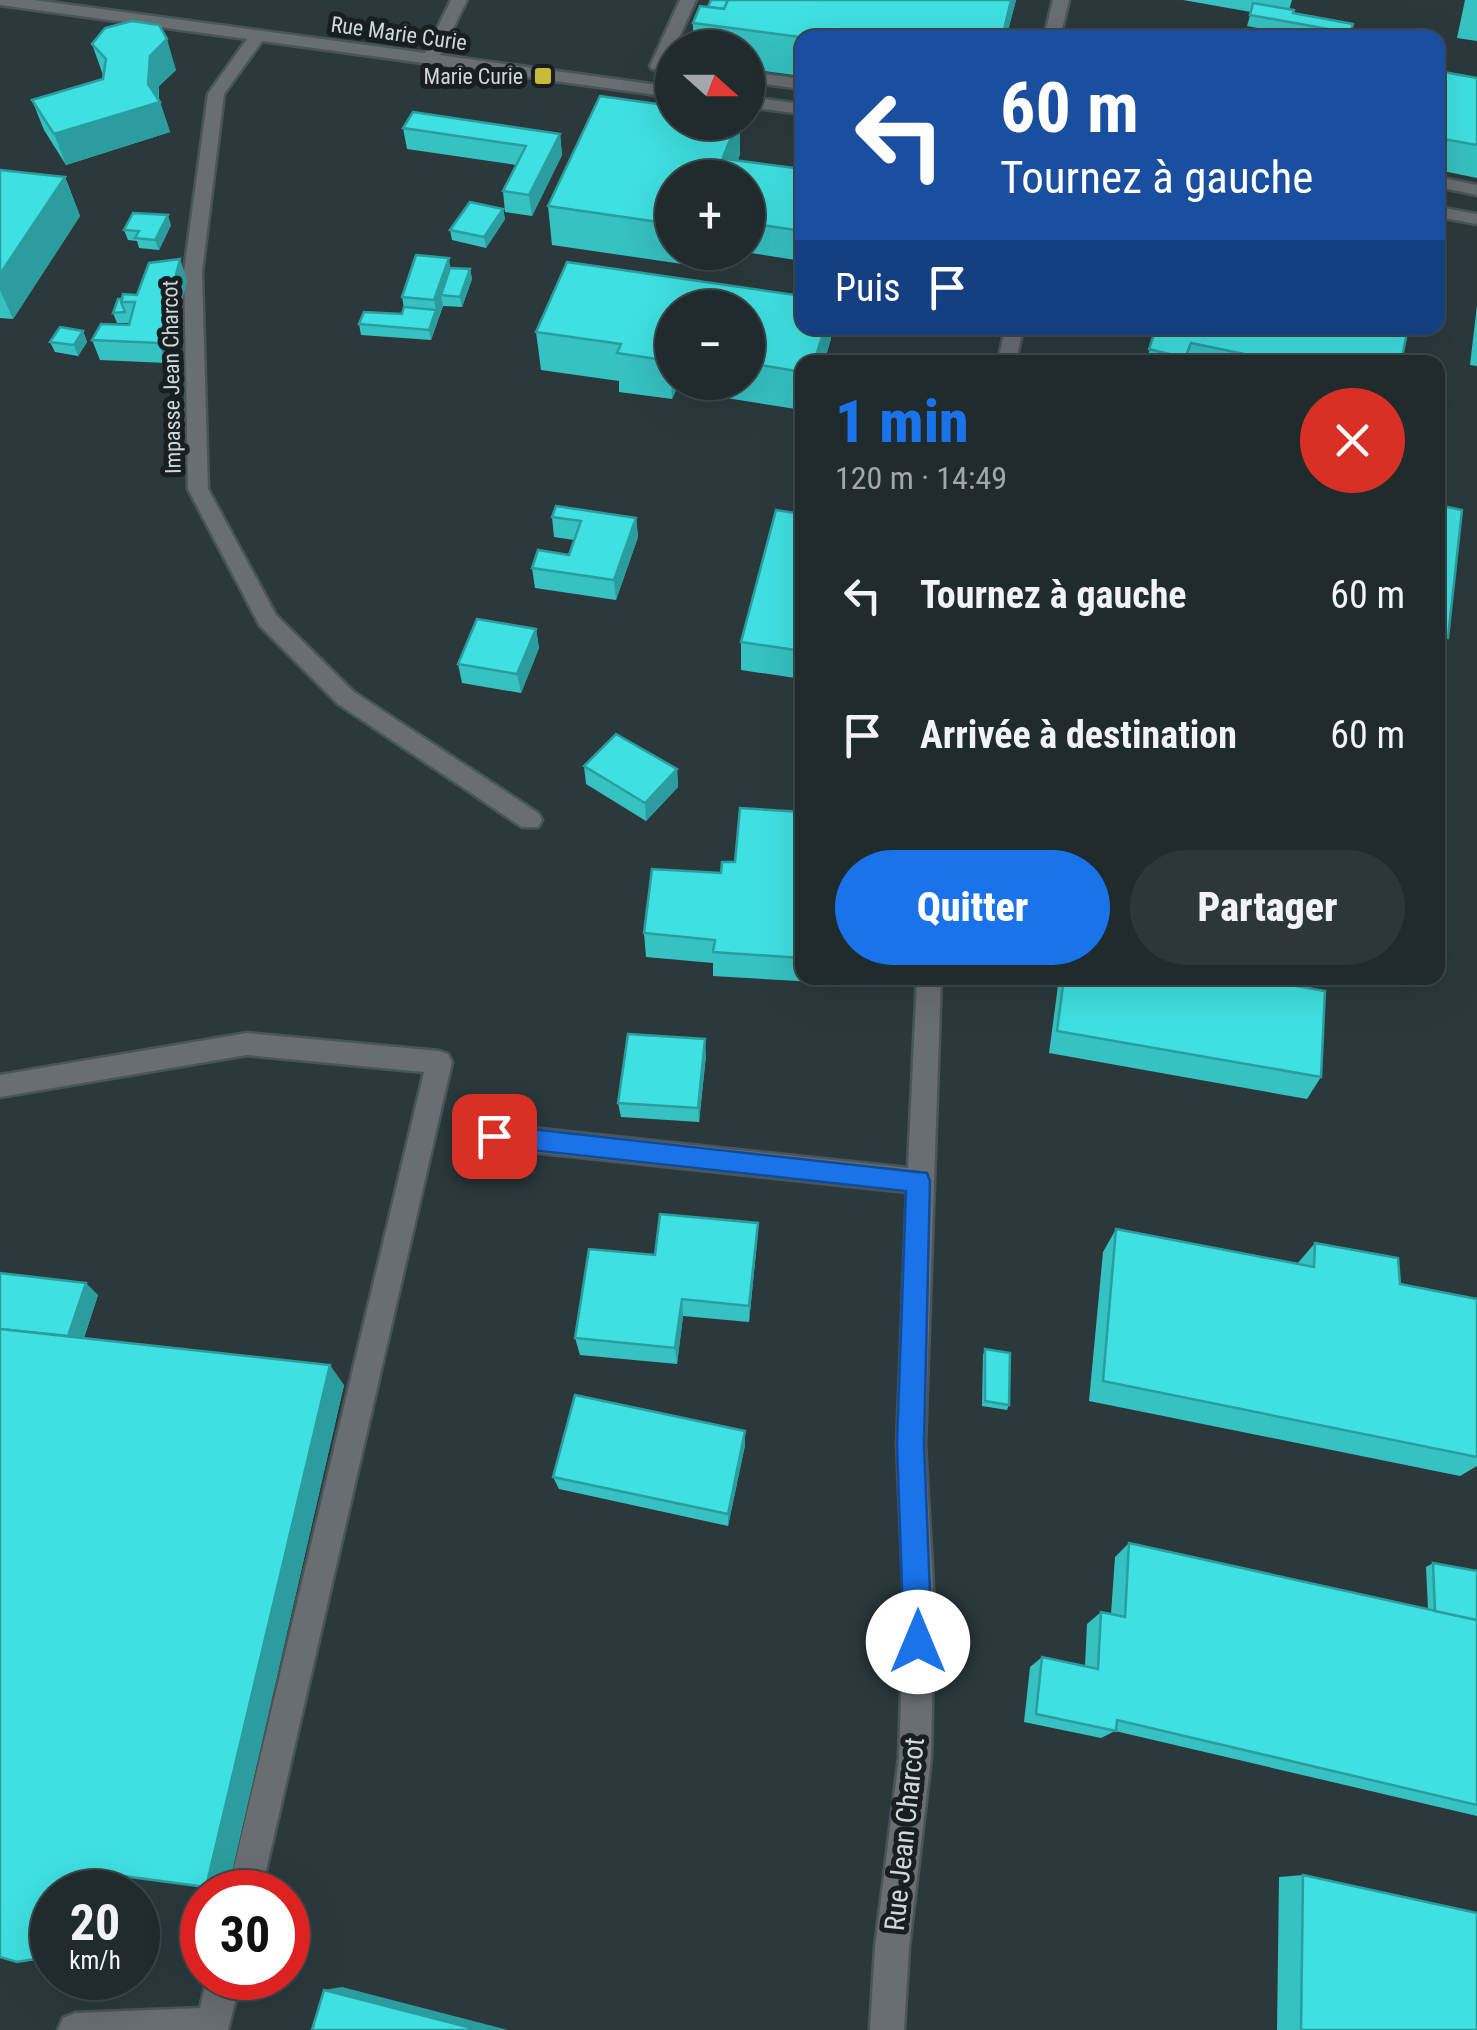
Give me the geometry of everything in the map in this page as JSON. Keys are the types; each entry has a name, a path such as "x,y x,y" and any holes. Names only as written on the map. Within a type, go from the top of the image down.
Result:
{"street":[{"name":"Rue Marie Curie","path":"0,0 655,90"},
{"path":"430,60 460,0"},
{"path":"674,30 688,0"},
{"path":"1054,30 1061,0"},
{"name":"Impasse Jean Charcot","path":"256,37 216,94 192,272 198,489 268,620 346,698 530,820"},
{"path":"765,79 795,83"},
{"path":"765,105 795,109"},
{"path":"1445,183 1477,190"},
{"path":"1445,213 1477,219"},
{"name":"Rue Jean Charcot","path":"888,2030 892,1946 915,1758 919,1604 910,1444 929,985"},
{"path":"0,1086 247,1044 439,1062 249,1870"},
{"path":"494,1136 918,1181"},
{"path":"75,2030 213,2025 219,2000"}],"building":[{"path":"711,0 728,0 724,9 708,7"},
{"path":"728,0 1011,0 1004,30 795,30 795,36 693,23 700,6 724,9"},
{"path":"1253,3 1353,24 1351,30 1333,30 1250,15"},
{"path":"132,21 159,25 167,39 150,56 148,84 160,102 54,134 32,100 103,79 106,59 92,44 105,28"},
{"path":"1445,72 1477,78 1477,145 1445,139"},
{"path":"600,96 655,104 655,140 730,140 722,160 655,160 655,222 548,206"},
{"path":"413,112 560,134 529,195 503,191 526,146 403,128"},
{"path":"765,164 795,168 795,230 765,226"},
{"path":"0,170 65,177 0,274"},
{"path":"470,202 503,209 484,237 450,230"},
{"path":"133,213 168,215 155,240 135,238 139,231 124,230"},
{"path":"416,255 449,258 434,300 402,297"},
{"path":"180,259 159,343 92,340 101,324 129,325 135,302 121,302 123,294 137,295 149,263"},
{"path":"567,262 761,290 655,290 655,359 617,353 621,344 536,332"},
{"path":"450,268 470,269 460,297 441,295"},
{"path":"765,291 795,295 795,335 823,335 816,355 795,355 795,371 765,366"},
{"path":"118,299 122,299 125,312 113,313"},
{"path":"404,307 436,310 429,330 359,324 364,312 402,314"},
{"path":"60,327 83,331 74,345 50,342"},
{"path":"1154,335 1407,335 1402,355 1249,355 1191,343 1186,355 1149,349"},
{"path":"556,506 636,518 614,580 532,568 538,550 569,555 581,521 552,517"},
{"path":"1445,506 1462,510 1448,638 1445,637"},
{"path":"776,510 795,513 795,650 741,642"},
{"path":"477,619 536,629 517,674 458,664"},
{"path":"616,734 677,769 645,803 584,766"},
{"path":"740,808 795,812 795,958 713,952 715,940 644,933 652,869 721,873 722,862 735,862"},
{"path":"1063,985 1290,985 1325,991 1321,1077 1057,1031"},
{"path":"628,1034 705,1039 698,1108 618,1103"},
{"path":"660,1214 758,1223 749,1306 682,1299 675,1348 575,1338 589,1249 655,1255"},
{"path":"1116,1229 1314,1267 1315,1243 1398,1258 1400,1284 1477,1299 1477,1457 1103,1381"},
{"path":"0,1273 86,1283 68,1336 0,1329"},
{"path":"0,1329 330,1365 210,1870 180,1870 180,1884 160,1881 160,1870 30,1870 30,1960 17,1962 0,1957"},
{"path":"985,1349 1010,1353 1009,1405 985,1401"},
{"path":"575,1395 745,1431 728,1514 553,1477"},
{"path":"1129,1543 1477,1620 1477,1805 1117,1720 1116,1731 1036,1714 1042,1657 1098,1669 1101,1612 1125,1617"},
{"path":"1433,1563 1477,1571 1477,1620 1435,1611"},
{"path":"1303,1875 1477,1913 1477,2030 1301,2030"},
{"path":"324,1990 479,2030 312,2030"}],"place":[{"name":"Marie Curie","path":"543,76"}],"route":[{"path":"494,1136 918,1181 910,1444 918,1642"}]}
